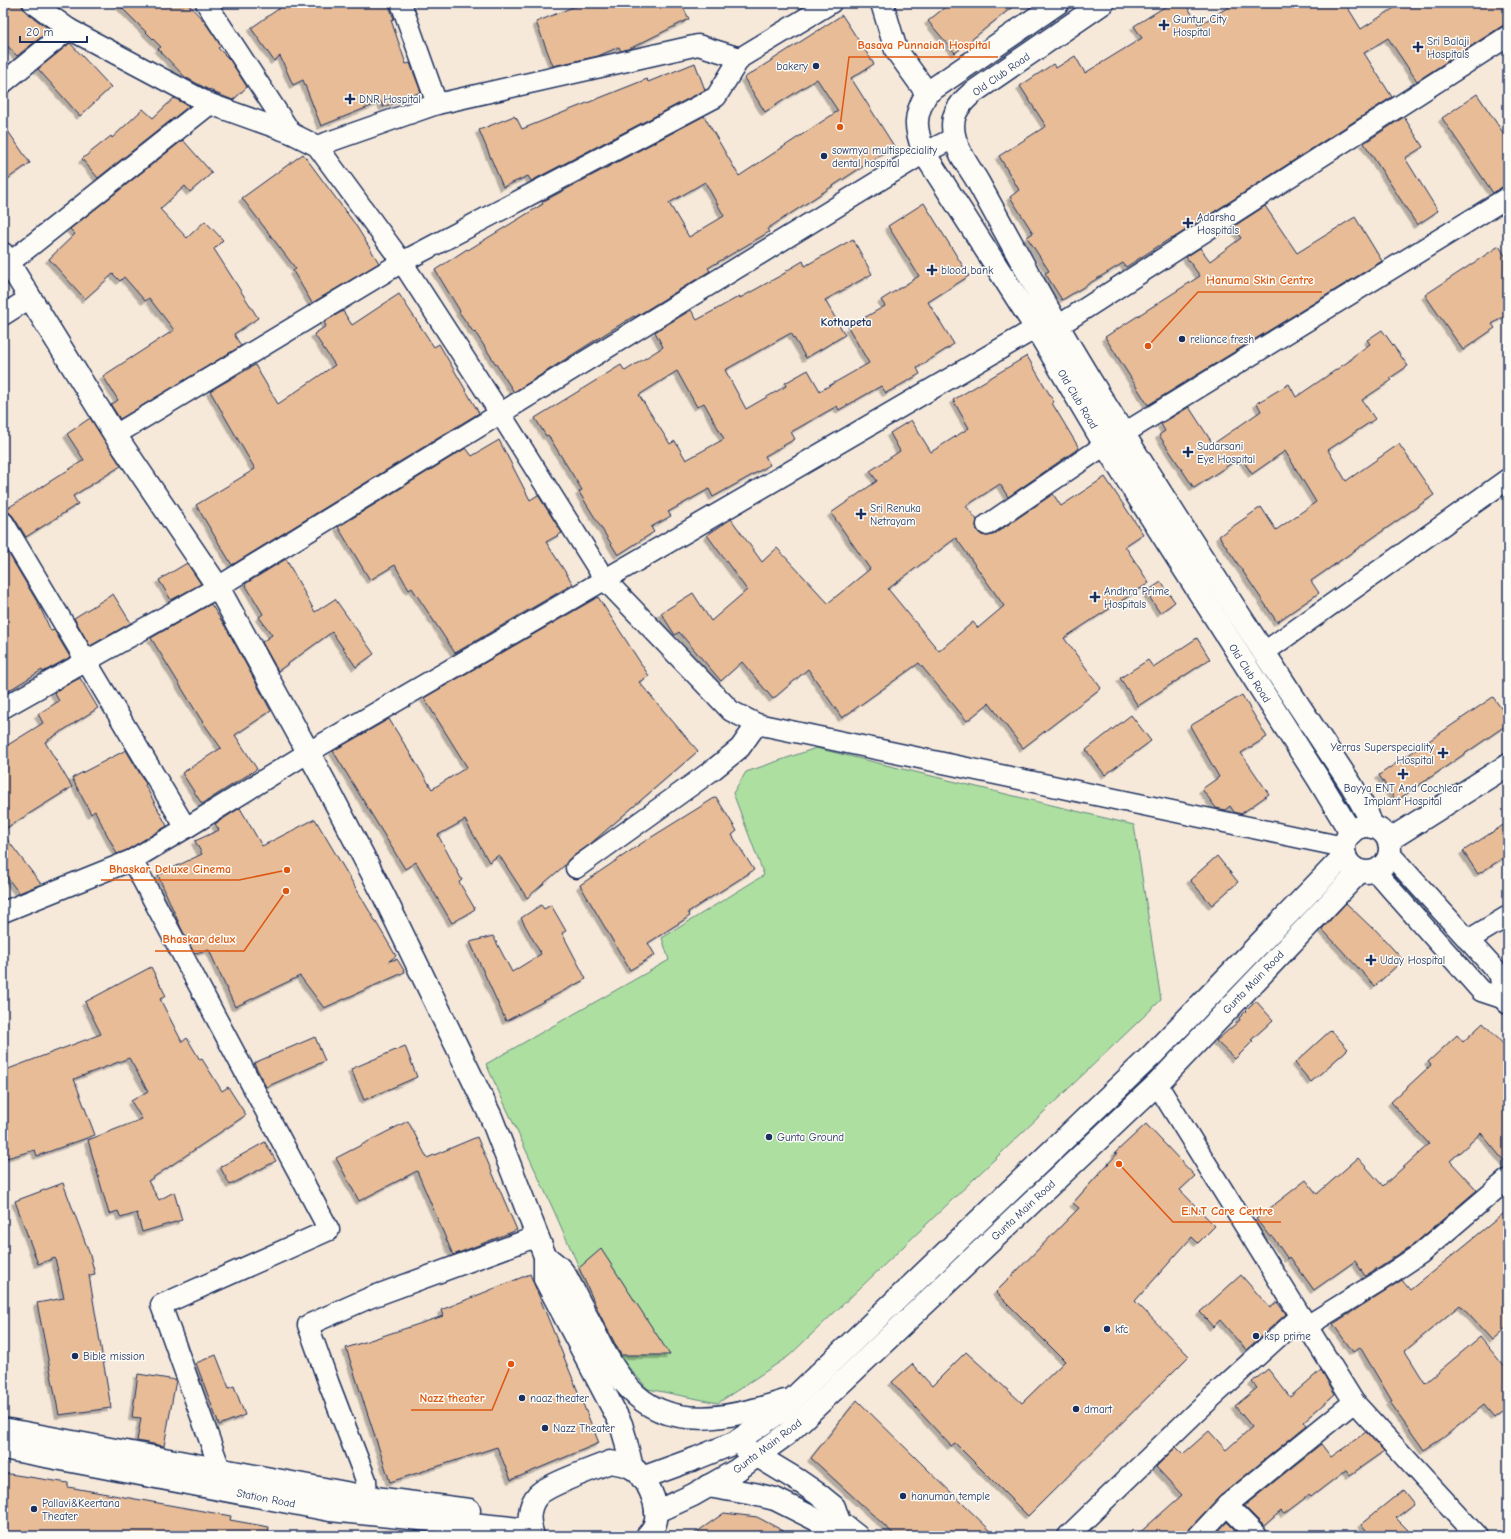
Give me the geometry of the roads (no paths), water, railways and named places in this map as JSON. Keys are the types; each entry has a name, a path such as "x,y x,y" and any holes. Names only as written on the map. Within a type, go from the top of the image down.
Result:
{"street":[{"path":"32,3 69,29 210,104 291,133 317,146 402,262 500,413 605,580 731,711 757,724 1347,845"},
{"path":"206,3 291,133"},
{"path":"401,3 437,104"},
{"path":"115,435 402,262 716,96 740,58 831,3"},
{"path":"882,3 896,50 927,93"},
{"name":"Old Club Road","path":"1058,3 927,93 919,107 916,122 918,136 924,153 1036,328 1263,653 1352,786 1367,813 1372,827"},
{"name":"Old Club Road","path":"1103,3 968,97 956,111 952,124 954,138 960,154 976,178 1058,326 1114,439 1319,780 1347,845"},
{"path":"3,83 69,29"},
{"path":"1058,326 1508,36"},
{"path":"317,146 437,104 698,45 740,58"},
{"path":"210,104 6,258 115,435 218,588 309,752 383,894 491,1117 542,1246 545,1279 621,1424 637,1473 651,1494 656,1512 656,1522 651,1532 647,1536"},
{"path":"3,708 218,588 924,153 954,138"},
{"path":"987,525 1114,439 1508,197"},
{"path":"3,315 30,298"},
{"path":"3,912 132,860 309,752 1036,328"},
{"path":"1263,653 1508,479"},
{"path":"3,522 186,828"},
{"path":"576,868 714,769 740,748 757,724"},
{"path":"1367,871 1386,862 1389,847 1508,765"},
{"path":"1364,826 1379,829 1385,834 1389,847 1468,940 1500,975 1505,1001 1481,991 1367,871 1353,868 1348,862 1347,845 1364,826"},
{"name":"Gunta Main Road","path":"637,1473 697,1458 734,1443 777,1414 1154,1054 1208,998 1347,845"},
{"path":"132,860 329,1230 161,1305 227,1491"},
{"name":"Gunta Main Road","path":"656,1512 693,1495 737,1470 787,1434 1157,1084 1223,1014 1367,871"},
{"path":"1468,940 1508,916"},
{"path":"1208,998 1223,1014"},
{"path":"1157,1084 1354,1402 1477,1536"},
{"path":"1068,1536 1196,1412 1304,1321 1381,1280 1420,1254 1508,1179"},
{"path":"542,1246 563,1271 618,1376 644,1402 663,1412 685,1418 710,1418 762,1408 794,1398"},
{"path":"3,1430 220,1470 361,1505 366,1480 328,1384 308,1325 369,1298 542,1246"},
{"path":"1198,1536 1227,1505 1354,1402"},
{"path":"734,1443 758,1455 799,1481 829,1503 834,1508 839,1522 857,1536"},
{"name":"Station Road","path":"3,1448 330,1510 361,1505 531,1528"},
{"path":"531,1528 532,1504 539,1494 550,1487 610,1462 620,1463 637,1473"},
{"path":"708,1486 775,1499 824,1522 839,1522"},
{"path":"1227,1505 1257,1536"}],"place":[{"name":"Guntur City Hospital","path":"1164,25"},
{"name":"Sri Balaji Hospitals","path":"1418,47"},
{"name":"bakery","path":"816,66"},
{"name":"DNR Hospital","path":"350,99"},
{"name":"Basava Punnaiah Hospital","path":"840,127"},
{"name":"sowmya multispeciality dental hospital","path":"824,156"},
{"name":"Adarsha Hospitals","path":"1188,223"},
{"name":"blood bank","path":"932,270"},
{"name":"reliance fresh","path":"1182,339"},
{"name":"Hanuma Skin Centre","path":"1148,346"},
{"name":"Sudarsani Eye Hospital","path":"1188,452"},
{"name":"Sri Renuka Netrayam","path":"861,514"},
{"name":"Andhra Prime Hospitals","path":"1095,597"},
{"name":"Yerras Superspeciality Hospital","path":"1443,753"},
{"name":"Bayya ENT And Cochlear Implant Hospital","path":"1403,774"},
{"name":"Bhaskar Deluxe Cinema","path":"287,870"},
{"name":"Bhaskar delux","path":"286,891"},
{"name":"Uday Hospital","path":"1371,960"},
{"name":"Gunta Ground","path":"769,1137"},
{"name":"E.N.T Care Centre","path":"1119,1164"},
{"name":"kfc","path":"1107,1329"},
{"name":"ksp prime","path":"1256,1336"},
{"name":"Bible mission","path":"75,1356"},
{"name":"Nazz theater","path":"511,1364"},
{"name":"naaz theater","path":"522,1398"},
{"name":"dmart","path":"1076,1409"},
{"name":"Nazz Theater","path":"545,1428"},
{"name":"hanuman temple","path":"903,1496"},
{"name":"Pallavi&Keertana Theater","path":"34,1509"}],"district":[{"name":"Kothapeta","path":"846,322"}]}
